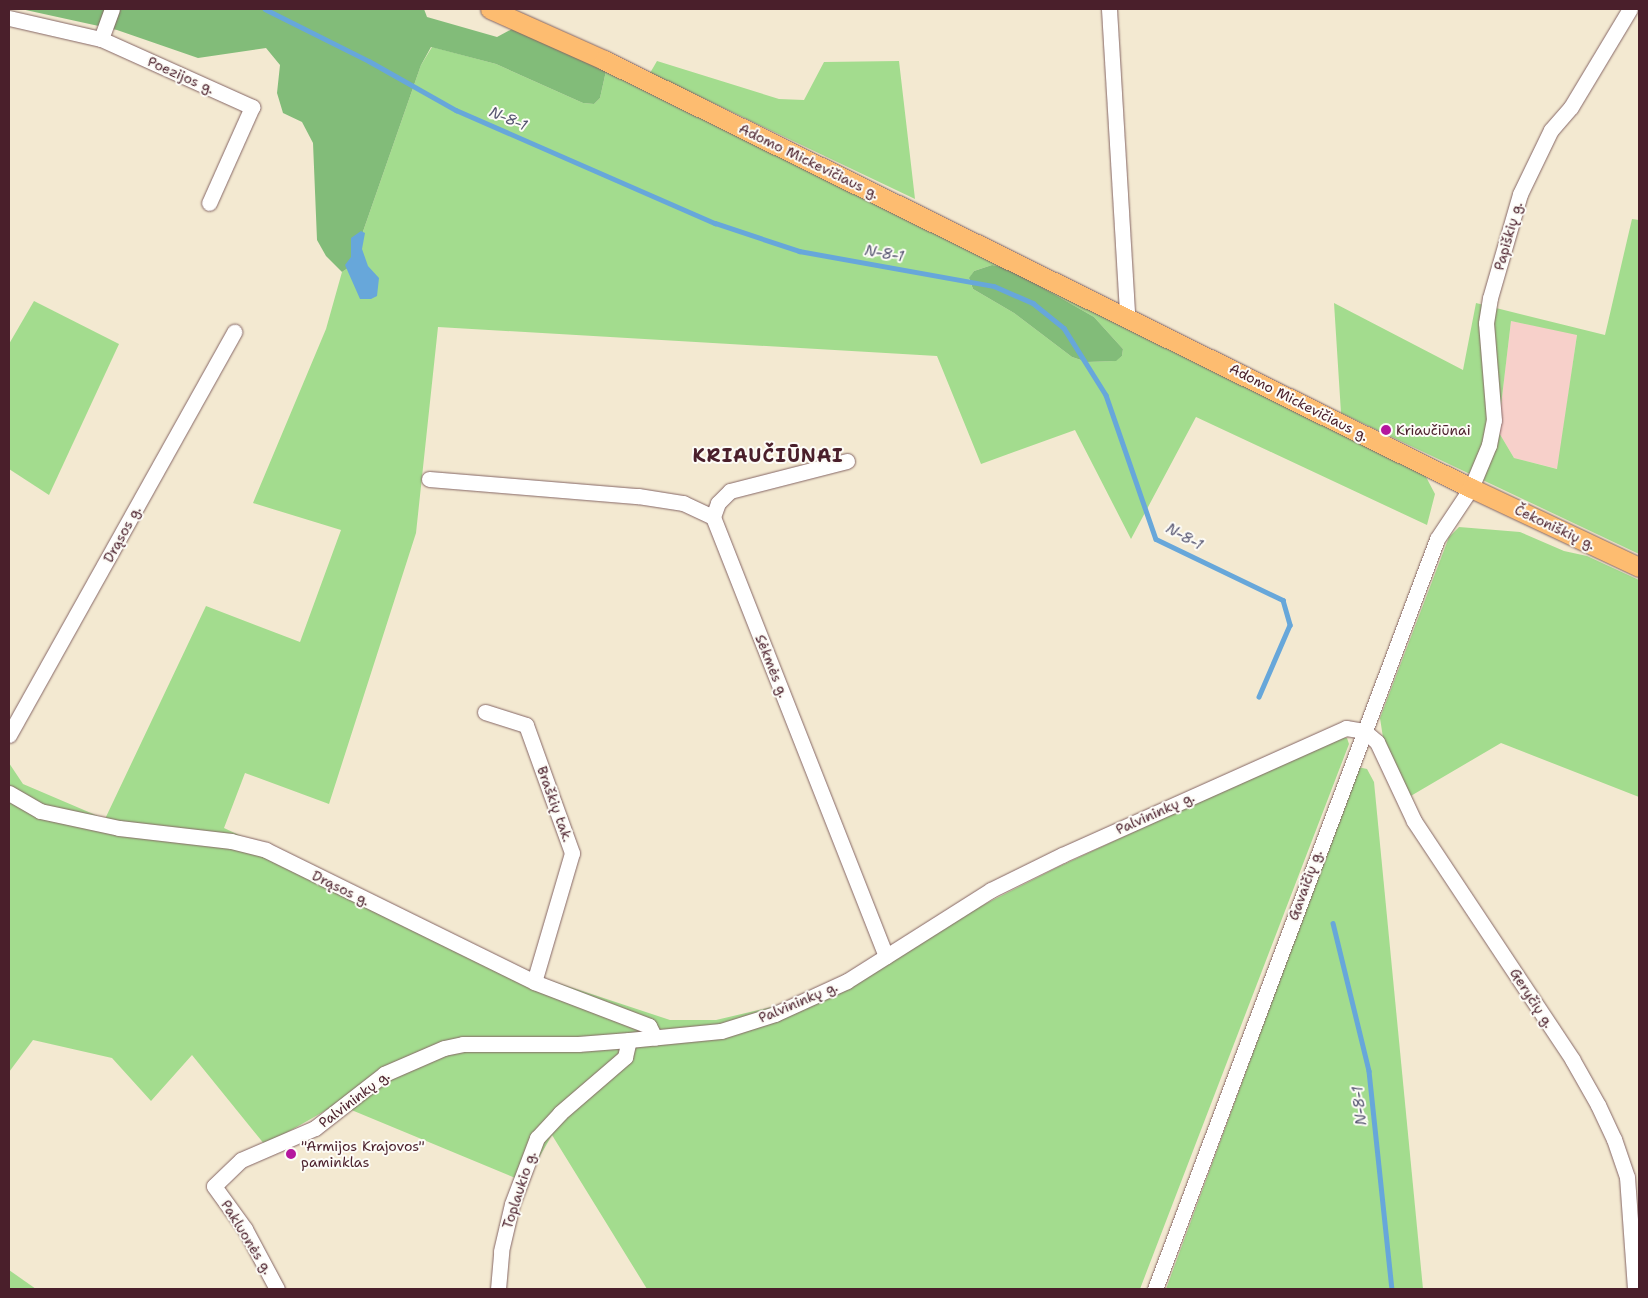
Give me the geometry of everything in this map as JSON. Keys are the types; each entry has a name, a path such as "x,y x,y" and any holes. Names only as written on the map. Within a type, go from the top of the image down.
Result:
{"main road":[{"name":"Adomo Mickevičiaus g.","path":"490,9 612,64 1127,316 1471,488"},
{"name":"Čekoniškių g.","path":"1471,488 1639,567"}],"street":[{"path":"101,39 112,9"},
{"path":"1109,9 1127,316"},
{"name":"Papiškių g.","path":"1471,488 1489,445 1494,420 1486,324 1490,298 1520,194 1551,130 1571,107 1630,9"},
{"name":"Poezijos g.","path":"9,18 101,39 252,107 209,203"},
{"name":"Drąsos g.","path":"9,735 234,332"},
{"path":"429,479 638,496 683,503 713,517 718,503 730,491 847,460"},
{"name":"Gavaičių g.","path":"1155,1289 1437,539 1471,488"},
{"name":"Sėkmės g.","path":"713,517 886,956"},
{"name":"Braškių tak.","path":"485,712 526,725 572,853 534,982"},
{"name":"Palvininkų g.","path":"214,1186 241,1160 315,1128 384,1074 444,1048 487,1042 578,1044 654,1038 721,1031 775,1014 847,981 991,890 1062,855 1332,733 1346,728 1364,731"},
{"name":"Geryčių g.","path":"1364,731 1377,742 1414,822 1572,1059 1610,1130 1627,1177 1635,1289"},
{"name":"Drąsos g.","path":"9,793 40,812 119,828 231,841 266,850 534,982 649,1026 654,1038"},
{"name":"Toplaukio g.","path":"498,1289 502,1251 512,1204 536,1138 560,1113 625,1057 629,1040"},
{"name":"Pakluonės g.","path":"214,1186 245,1229 277,1289"}],"shaded area":[{"path":"1511,321 1577,334 1558,469 1514,458 1498,431"}],"green space":[{"path":"21,9 424,9 427,17 497,37 512,29 606,71 600,98 594,104 583,103 496,64 431,47 421,65 351,266 342,272 326,256 317,240 313,143 302,122 283,113 277,93 280,65 266,48 198,58 117,30"},
{"path":"432,47 496,64 583,103 594,104 600,98 606,71 1076,297 1425,475 1435,494 1427,525 1196,417 1131,539 1075,430 981,464 937,356 438,327 416,533 329,804 245,773 224,828 546,979 670,1020 716,1020 784,1004 789,1014 880,967 975,909 1058,867 1338,737 1347,738 1349,744 1140,1289 647,1289 552,1135 525,1182 337,1104 265,1145 192,1055 151,1101 112,1058 33,1040 9,1072 9,763 23,784 105,819 206,606 300,642 341,530 253,503 326,329 342,272 351,266 421,65","holes":["992,265 1010,269 1094,317 1123,349 1122,356 1115,361 1087,362 1072,357 1014,313 973,289 969,279 974,271"]},
{"path":"657,61 779,99 804,100 824,62 899,61 915,199 650,73"},
{"path":"1632,219 1639,220 1639,554 1341,413 1334,303 1463,370 1476,303 1605,335","holes":["1511,321 1577,335 1557,469 1514,458 1498,431"]},
{"path":"992,265 1010,269 1094,317 1123,349 1122,356 1116,361 1087,362 1072,357 1014,313 973,289 969,278 974,271"},
{"path":"34,301 119,344 49,495 9,469 9,344"},
{"path":"1459,527 1520,532 1564,551 1587,556 1639,580 1639,797 1501,743 1409,797 1384,744 1380,718 1449,537"},
{"path":"1358,767 1367,769 1374,782 1423,1289 1166,1289"},
{"path":"9,1270 36,1289 9,1289"}],"water":[{"path":"361,231 365,233 362,249 368,266 379,278 377,296 371,299 360,299 345,265 351,257 351,238"}],"waterway":[{"name":"N-8-1","path":"265,9 369,61 456,110 715,223 799,251 994,286 1033,303 1064,328 1106,395 1156,539 1283,600 1290,625 1259,697"},
{"name":"N-8-1","path":"1333,923 1369,1071 1392,1289"}],"place":[{"name":"Kriaučiūnai","path":"1386,430"},
{"name":"\"Armijos Krajovos\" paminklas","path":"291,1154"}],"district":[{"name":"KRIAUČIŪNAI","path":"768,456"}]}
